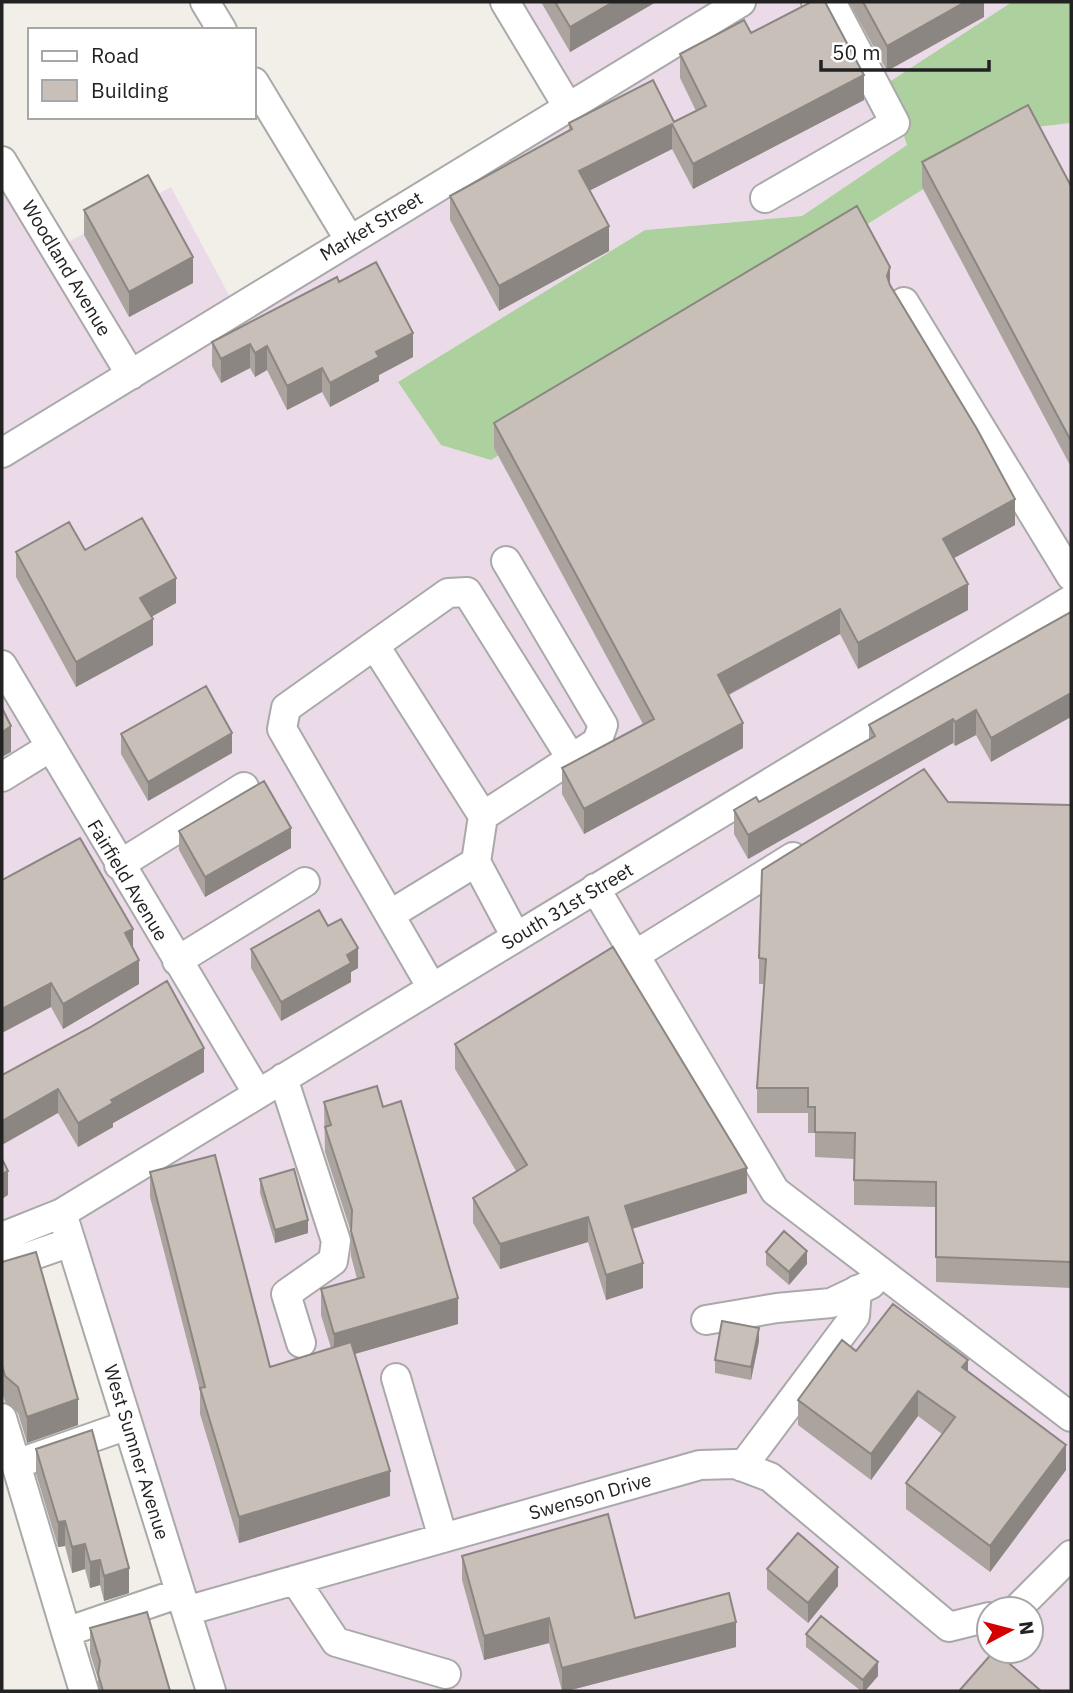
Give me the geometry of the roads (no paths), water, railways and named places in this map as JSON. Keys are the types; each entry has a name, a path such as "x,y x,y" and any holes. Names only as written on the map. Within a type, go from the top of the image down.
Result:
{"street":[{"path":"205,2 221,28"},
{"path":"505,2 568,107"},
{"name":"Market Street","path":"2,453 741,2"},
{"path":"765,198 895,123 836,12 816,2"},
{"path":"256,85 349,239"},
{"name":"Woodland Avenue","path":"2,161 131,375"},
{"path":"904,302 1071,576"},
{"path":"484,816 597,742 603,724 506,561"},
{"path":"432,988 282,729 286,708 448,593 467,592 571,758"},
{"name":"South 31st Street","path":"2,1237 62,1213 1071,600"},
{"path":"375,646 484,816 476,862 516,937"},
{"name":"Fairfield Avenue","path":"2,665 119,865 175,975 258,1094"},
{"path":"2,777 49,748"},
{"path":"119,865 244,788"},
{"path":"635,954 811,846"},
{"path":"391,914 476,862"},
{"path":"175,975 305,882"},
{"path":"596,888 775,1191 1071,1417"},
{"path":"283,1078 336,1241 332,1261 286,1294 301,1343"},
{"name":"West Sumner Avenue","path":"62,1213 211,1691"},
{"path":"2,1266 71,1242"},
{"path":"706,1320 831,1303 886,1276"},
{"path":"742,1467 855,1316 857,1290"},
{"path":"396,1378 443,1538"},
{"path":"2,1418 84,1691"},
{"path":"16,1464 128,1425"},
{"name":"Swenson Drive","path":"66,1632 183,1602 295,1580 700,1465 742,1467 770,1477 949,1627 975,1620"},
{"path":"1031,1595 1071,1555"},
{"path":"295,1580 336,1642 446,1674"}]}
